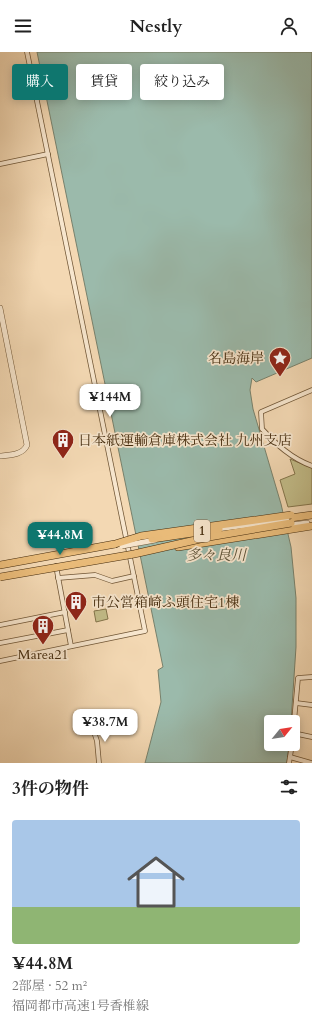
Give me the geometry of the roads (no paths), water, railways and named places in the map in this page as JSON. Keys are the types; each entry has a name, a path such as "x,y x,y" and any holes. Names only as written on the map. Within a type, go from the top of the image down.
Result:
{"highway":[{"path":"134,554 292,522 312,511"},
{"name":"1","path":"0,566 115,544 312,516"},
{"path":"115,544 141,536 292,522 312,523"},
{"name":"1","path":"0,576 134,554 209,537 312,523"}],"street":[{"path":"0,661 145,631 27,52"},
{"path":"0,164 48,154"},
{"path":"0,308 27,445 25,450 0,456"},
{"path":"312,390 261,412 262,429 266,434 281,449 298,461 312,466"},
{"path":"0,576 292,522 312,516"},
{"path":"0,566 222,528 292,522"},
{"path":"55,565 71,646"},
{"path":"58,578 95,576 112,581 134,576"},
{"path":"0,625 65,612"},
{"path":"0,643 68,630"},
{"path":"295,715 298,678 312,677"},
{"path":"296,703 312,705"},
{"path":"92,726 97,741 99,763"},
{"path":"300,734 312,737"},
{"path":"289,763 291,751"},
{"path":"290,757 311,763"}],"water":[{"name":"多々良川","path":"37,52 312,52 312,358 256,382 252,378 250,390 253,409 281,504 291,547 296,598 296,647 291,715 264,715 264,751 288,751 287,763 145,763 161,702 158,670 163,667 47,100 68,100 68,64 39,64"}],"place":[{"name":"名島海岸","path":"280,378"},
{"name":"日本紙運輸倉庫株式会社 九州支店","path":"63,460"},
{"name":"市公営箱崎ふ頭住宅1棟","path":"76,622"},
{"name":"Marea21","path":"43,646"}]}
